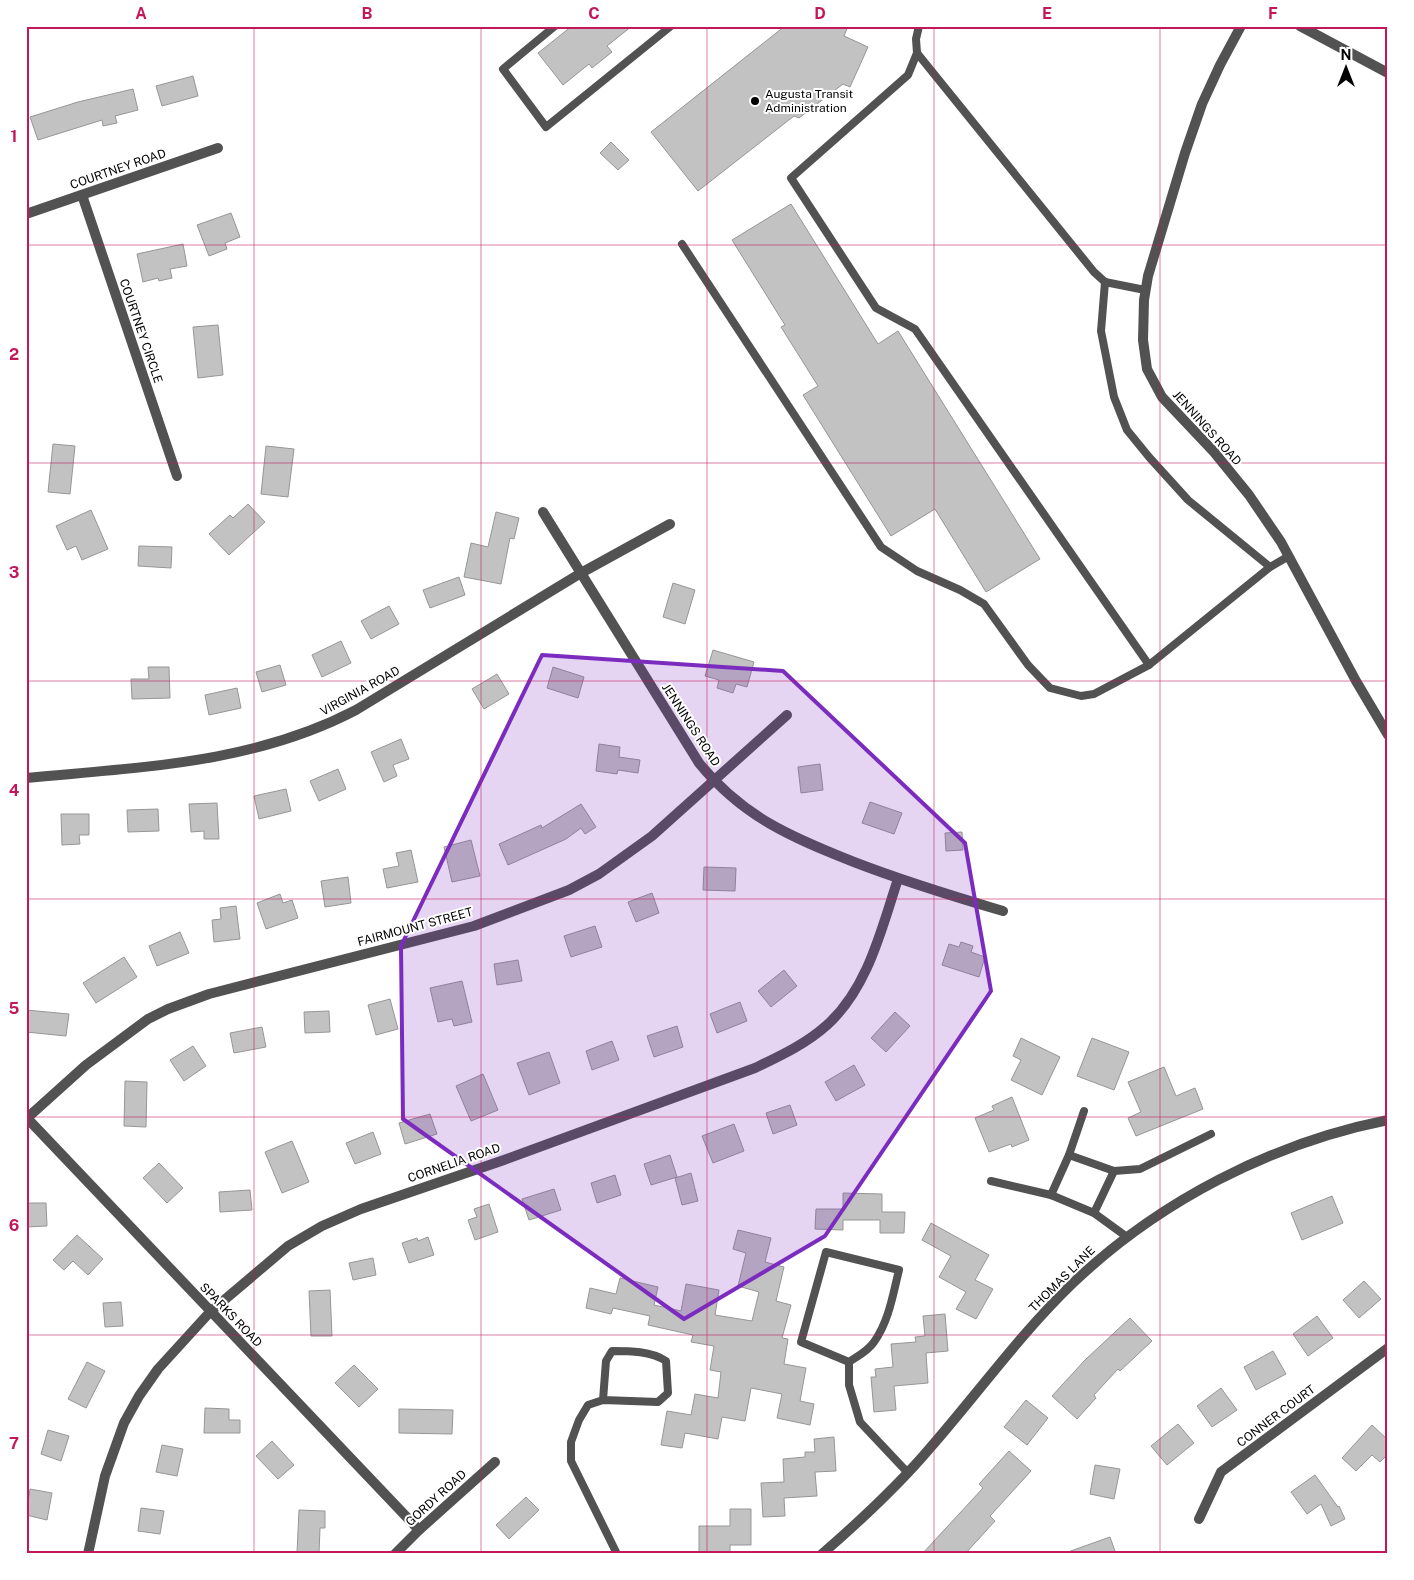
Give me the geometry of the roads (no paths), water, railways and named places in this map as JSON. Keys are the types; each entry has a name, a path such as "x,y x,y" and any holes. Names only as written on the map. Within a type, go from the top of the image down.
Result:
{"street":[{"name":"JENNINGS ROAD","path":"1242,26 1220,65 1202,104 1185,153 1148,276 1145,290 1143,340 1148,370 1162,397 1214,452 1249,495 1281,542 1356,681 1388,735"},
{"path":"1300,26 1388,73"},
{"name":"COURTNEY ROAD","path":"26,214 218,148"},
{"name":"COURTNEY CIRCLE","path":"82,195 177,476"},
{"name":"JENNINGS ROAD","path":"543,512 699,763 714,781 739,804 764,822 799,840 925,889 1003,911"},
{"name":"VIRGINIA ROAD","path":"26,778 177,763 226,756 276,744 310,732 356,710 581,574 670,524"},
{"name":"FAIRMOUNT STREET","path":"27,1118 86,1064 148,1019 168,1009 209,994 474,926 569,890 599,874 652,836 787,714"},
{"name":"CORNELIA ROAD","path":"88,1554 105,1476 124,1423 138,1396 158,1368 210,1312 288,1246 322,1226 361,1209 504,1160 755,1068 789,1052 827,1025 852,995 868,968 898,879"},
{"name":"SPARKS ROAD","path":"27,1118 419,1530"},
{"name":"THOMAS LANE","path":"822,1554 865,1517 908,1473 1033,1326 1074,1282 1116,1244 1214,1181 1277,1153 1325,1135 1388,1120"},
{"name":"CONNER COURT","path":"1199,1519 1221,1472 1388,1348"},
{"name":"GORDY ROAD","path":"394,1554 495,1462"}],"lane":[{"path":"555,26 503,69 546,127 671,26"},
{"path":"919,26 916,39 917,53 908,75 791,178 876,308 915,329 1149,666"},
{"path":"917,53 1094,272 1105,282 1145,290"},
{"path":"682,244 881,547 917,571 960,590 984,604 1028,666 1050,688 1081,696 1094,694 1149,666 1270,567 1289,556"},
{"path":"1105,282 1101,331 1114,396 1127,430 1188,500 1270,567"},
{"path":"1052,1195 1069,1155 1084,1110"},
{"path":"1069,1155 1114,1171 1140,1169 1211,1134"},
{"path":"1094,1213 1114,1171"},
{"path":"991,1181 1052,1195 1094,1213 1127,1236"},
{"path":"826,1252 899,1270 889,1313 874,1341 865,1352 849,1362 800,1342 826,1252"},
{"path":"603,1400 606,1361 612,1351 628,1351 658,1356 666,1361 668,1393 658,1402 603,1400 588,1406 579,1420 571,1442 571,1461 617,1554"},
{"path":"849,1362 849,1386 860,1422 908,1473"}],"place":[{"name":"Augusta Transit Administration","path":"755,101"}]}
